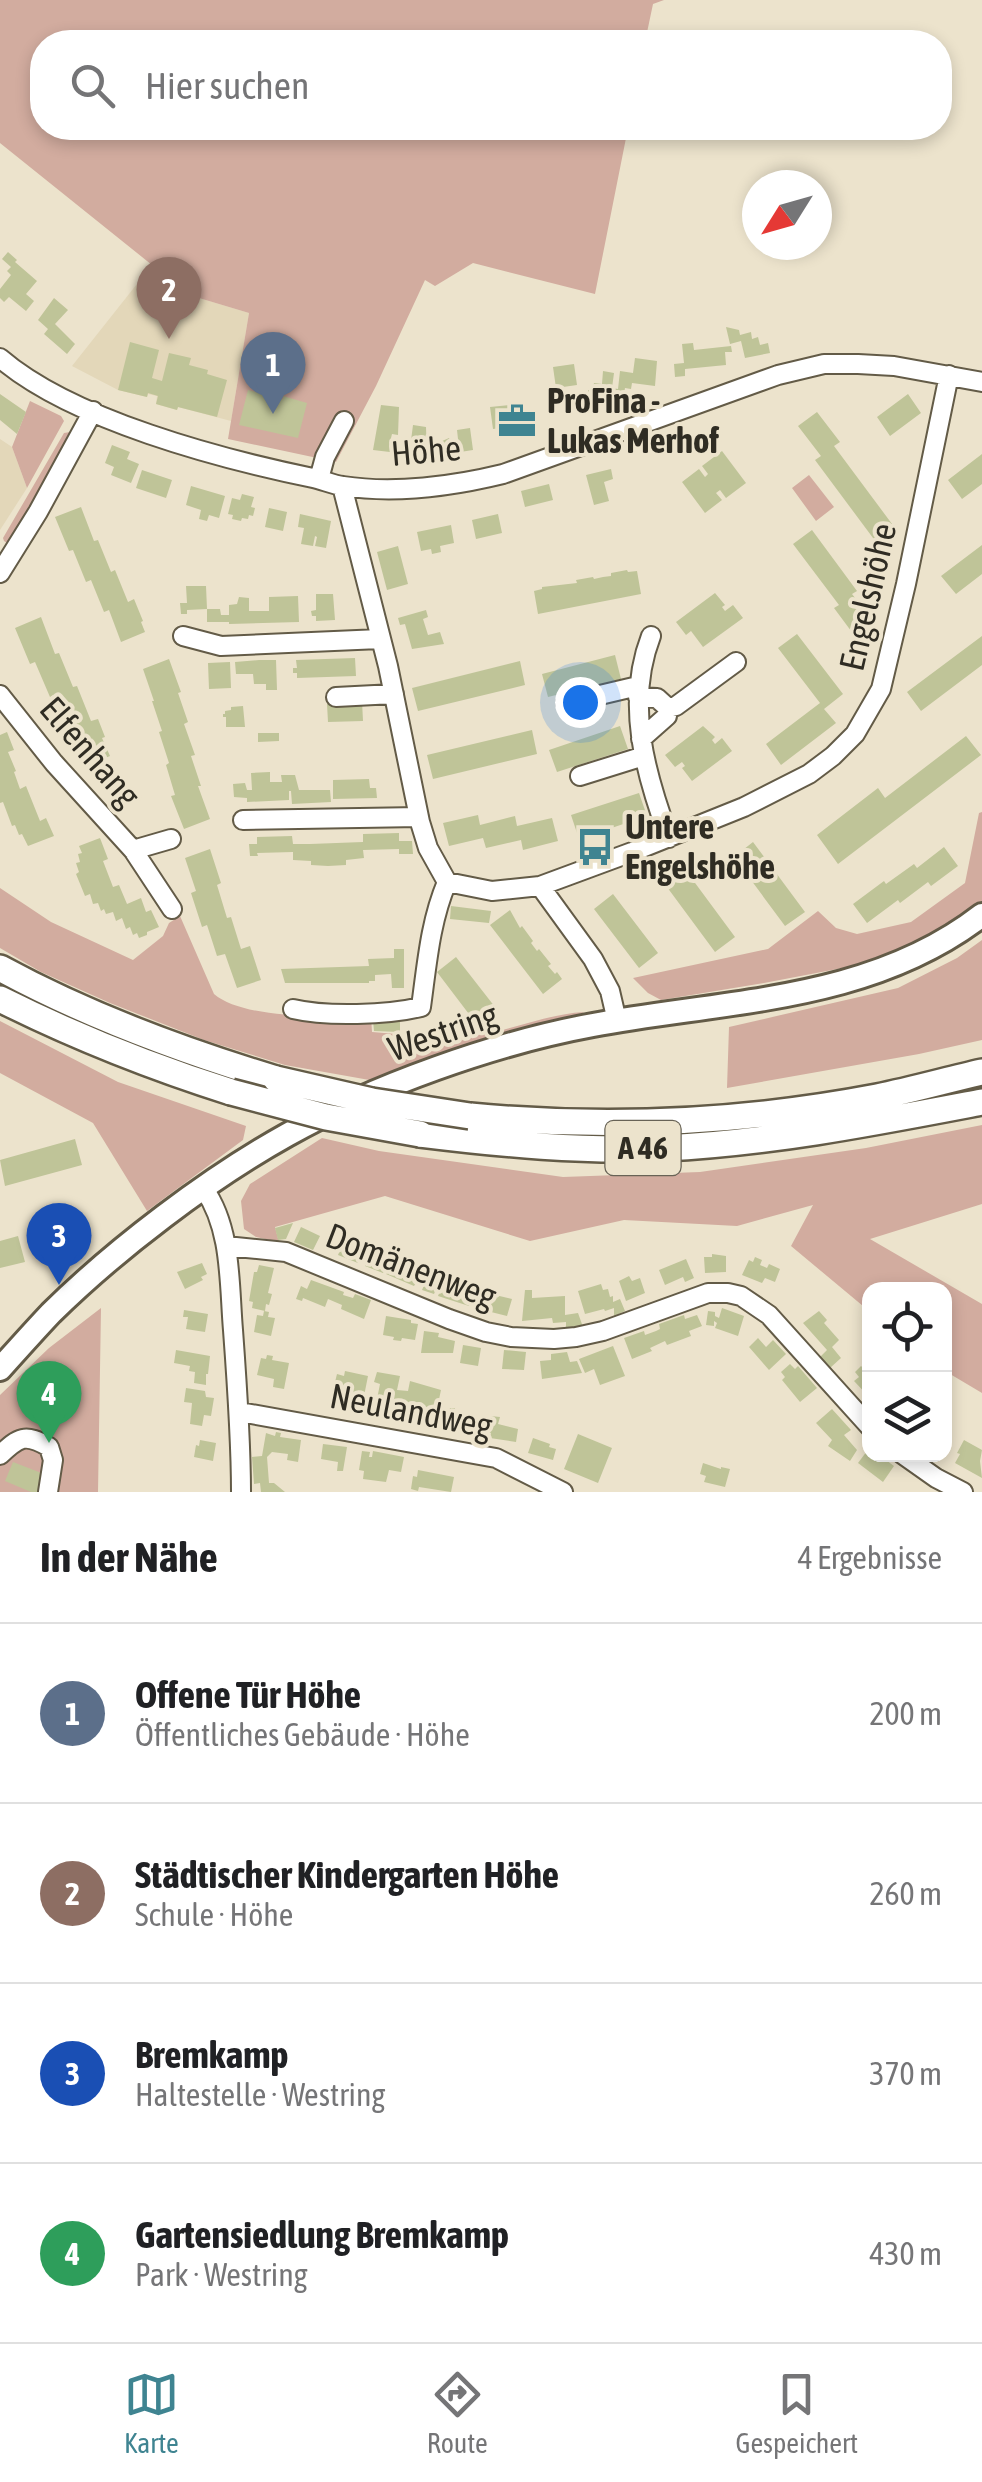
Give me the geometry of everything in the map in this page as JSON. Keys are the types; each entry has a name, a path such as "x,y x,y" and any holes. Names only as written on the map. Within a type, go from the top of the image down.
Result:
{"highway":[{"name":"A 46","path":"0,968 155,1040 276,1079 372,1102 470,1116 657,1124 878,1097 982,1072"},
{"name":"A 46","path":"0,998 144,1062 231,1092 326,1117 420,1134 543,1147 664,1148 791,1135 982,1102"}],"main road":[{"name":"Westring","path":"0,1369 52,1312 115,1257 204,1189 288,1134 412,1078 502,1046 617,1021 758,1001 877,972 916,956 982,915"}],"street":[{"name":"Höhe","path":"0,358 40,386 148,433 342,486 384,488 462,484 520,468 778,375 824,364 894,366 982,382"},
{"name":"Engelshöhe","path":"447,882 492,891 540,886 744,807 809,774 855,734 882,689 949,375"},
{"path":"0,573 93,411"},
{"path":"319,479 325,457 344,421"},
{"path":"293,1009 310,1013 401,1012 421,1007 431,933 447,882 428,848 419,816 394,694 342,486"},
{"path":"183,636 221,646 380,639"},
{"path":"651,636 638,691 642,747 669,838"},
{"path":"566,703 638,691 657,698 668,708 736,662"},
{"path":"336,697 394,694"},
{"name":"Elfenhang","path":"0,695 6,715 133,850 172,909"},
{"path":"580,776 642,747 668,716"},
{"path":"243,820 419,816"},
{"name":"Elfenhang","path":"133,850 171,839"},
{"path":"540,886 593,958 610,991 617,1021"},
{"path":"204,1189 216,1206 226,1246 240,1412 240,1492"},
{"name":"Domänenweg","path":"226,1246 286,1252 449,1319 511,1337 576,1338 708,1293 728,1292 769,1314 862,1417"},
{"name":"Neulandweg","path":"240,1412 496,1458 563,1492"},
{"path":"0,1455 21,1438 34,1438 49,1447 53,1460 48,1492"},
{"path":"913,1462 963,1492"}],"shaded area":[{"path":"0,0 664,0 653,4 648,30 30,30 30,140 626,140 595,294 473,263 435,286 425,280 336,462 228,439 249,313 169,289 159,291 152,265 0,143"},
{"path":"152,265 169,289 249,313 231,421 156,404 157,396 118,390 72,366"},
{"path":"30,401 64,421 27,488 12,447"},
{"path":"64,433 74,435 12,541 7,543 3,538"},
{"path":"0,439 12,447 27,488 0,530"},
{"path":"809,475 834,507 816,521 792,488"},
{"path":"982,812 982,901 917,942 853,966 661,1000 633,978 768,949 818,911 836,928 857,934 911,922 965,883"},
{"path":"0,888 51,922 133,960 180,916 214,994 246,1008 289,1015 371,1017 372,1032 436,1036 489,1033 584,1012 564,1022 375,1081 285,1065 204,1040 110,1003 41,972 0,948"},
{"path":"982,940 982,1040 727,1088 729,1027 898,988 957,958"},
{"path":"0,1021 118,1082 246,1126 243,1140 147,1211 93,1123 0,1073"},
{"path":"982,1125 982,1204 870,1239 944,1282 862,1282 862,1305 791,1246 813,1205 737,1226 624,1220 530,1241 385,1196 275,1227 279,1242 256,1237 244,1229 241,1201 250,1184 322,1138 379,1151 563,1177 700,1172 866,1148"},
{"path":"952,1287 982,1304 982,1393 952,1375"},
{"path":"101,1308 98,1492 0,1492 0,1395 49,1348"}],"building":[{"path":"8,252 37,281 26,294 34,301 26,311 9,297 4,302 0,298 0,289 11,275 7,271 11,267 2,259"},
{"path":"54,298 68,310 55,324 75,344 67,354 44,334 48,329 38,320"},
{"path":"726,327 739,330 740,335 751,332 752,339 758,337 760,345 768,343 770,353 745,358 741,341 730,344"},
{"path":"130,342 159,350 152,378 162,381 169,353 191,358 189,365 227,380 217,417 156,404 158,396 148,393 147,397 118,390"},
{"path":"693,343 694,350 731,346 732,352 725,352 726,365 685,369 685,376 675,377 674,364 684,363 682,344"},
{"path":"635,358 657,361 655,386 632,383 631,389 625,388 623,400 617,399 616,407 590,404 588,390 592,390 594,383 602,384 603,371 614,373 612,388 618,389 620,371 633,373"},
{"path":"574,364 577,385 556,388 553,367"},
{"path":"248,390 307,403 298,438 239,425"},
{"path":"0,394 26,412 17,434 0,420"},
{"path":"908,394 921,413 890,436 877,417"},
{"path":"521,404 524,425 493,429 490,407"},
{"path":"381,405 399,407 398,435 392,434 390,452 373,450"},
{"path":"817,412 840,442 834,446 895,528 876,542 815,460 821,456 798,426"},
{"path":"413,425 426,427 427,457 409,456"},
{"path":"470,428 473,450 460,452 461,458 443,460 440,442 458,439 457,430"},
{"path":"112,445 130,452 127,459 139,464 131,483 111,475 114,467 105,463"},
{"path":"722,451 746,483 726,498 720,490 716,493 722,500 705,513 682,482 699,469 705,477 708,474 702,466"},
{"path":"982,454 982,484 962,499 948,480"},
{"path":"611,469 613,479 604,482 609,501 594,505 586,475"},
{"path":"142,470 172,480 166,498 136,488"},
{"path":"549,484 553,500 525,507 521,491"},
{"path":"191,486 225,496 219,518 209,515 207,521 199,519 201,510 186,505"},
{"path":"242,494 254,497 251,507 255,508 253,516 241,521 228,514 232,498 240,500"},
{"path":"81,507 94,541 98,540 111,572 115,570 128,602 134,599 143,621 145,632 121,642 109,610 104,612 91,580 86,582 55,517"},
{"path":"269,508 287,512 283,531 265,527"},
{"path":"300,514 331,521 326,548 315,546 315,536 313,546 301,544 304,528 298,527"},
{"path":"498,514 502,533 476,539 472,520"},
{"path":"451,525 454,543 440,546 441,552 421,551 417,532"},
{"path":"812,530 857,591 852,594 876,625 857,639 834,608 839,605 793,544"},
{"path":"982,545 982,574 956,594 941,576"},
{"path":"398,546 408,584 387,590 377,552"},
{"path":"637,571 641,594 538,614 534,591 542,587"},
{"path":"186,586 206,586 207,609 181,614 180,603 187,603"},
{"path":"715,593 725,611 733,605 743,618 703,647 691,631 686,635 676,622"},
{"path":"316,594 333,594 335,620 316,621 316,616 312,616"},
{"path":"298,596 299,622 207,622 207,609 220,609 221,615 229,615 229,605 237,604 239,597 249,598 249,611 269,611 269,597"},
{"path":"426,610 428,617 423,619 428,635 440,632 444,644 412,649 405,624 400,625 398,618"},
{"path":"41,617 55,654 59,653 91,721 98,719 105,737 102,738 110,756 86,766 72,730 67,731 53,695 50,697 35,662 30,664 15,628"},
{"path":"797,634 843,694 824,709 836,723 781,765 766,744 820,703 778,648"},
{"path":"982,636 982,665 921,711 907,692"},
{"path":"615,655 621,679 548,697 542,674"},
{"path":"355,658 356,676 297,678 297,673 293,673 296,660"},
{"path":"169,659 188,722 184,724 195,755 191,756 198,786 210,819 184,829 171,796 175,795 159,732 162,731 143,669"},
{"path":"276,660 277,690 266,690 266,684 254,684 253,674 236,674 235,662"},
{"path":"520,661 525,685 418,711 412,688"},
{"path":"230,662 231,688 209,689 208,663"},
{"path":"362,701 363,721 328,722 327,704"},
{"path":"243,706 245,727 226,727 225,711"},
{"path":"620,726 628,749 557,772 549,750"},
{"path":"703,726 715,737 715,744 722,738 732,751 692,781 682,762 675,767 665,755"},
{"path":"532,730 537,754 433,779 427,755"},
{"path":"7,732 14,750 8,752 20,789 26,786 40,821 46,818 54,836 28,846 12,826 3,802 0,803 0,735"},
{"path":"258,733 279,733 279,741 258,742"},
{"path":"966,736 981,755 838,864 817,835 878,788 885,798"},
{"path":"270,772 270,782 282,782 281,775 295,775 299,790 330,790 331,802 292,804 291,791 289,800 247,802 247,798 234,797 233,784 245,783 247,790 252,790 251,773"},
{"path":"369,779 377,798 333,799 333,780"},
{"path":"639,793 647,816 579,839 571,815"},
{"path":"478,815 480,825 515,816 517,826 552,818 558,841 523,850 521,840 486,848 483,838 449,846 443,823"},
{"path":"399,833 399,841 412,841 413,854 399,854 399,849 363,850 364,858 328,866 293,860 293,852 250,856 249,844 257,844 257,837 292,836 293,844 310,844 363,842 363,834"},
{"path":"100,838 113,887 119,885 127,904 141,898 146,912 151,910 159,927 147,935 133,935 122,918 116,921 113,912 106,914 98,903 93,904 90,894 85,896 76,874 78,854 82,853 79,846"},
{"path":"753,842 805,912 785,926 734,857"},
{"path":"944,847 958,866 931,886 928,882 900,903 898,900 867,923 853,904 914,864 917,868"},
{"path":"210,849 227,918 231,917 241,949 250,946 261,980 237,988 225,954 217,956 207,925 202,927 191,893 196,891 185,858"},
{"path":"684,868 735,937 715,952 664,883"},
{"path":"613,894 658,953 639,968 594,909"},
{"path":"451,906 491,911 489,923 450,919"},
{"path":"510,910 537,951 551,964 548,966 562,979 543,994 490,925"},
{"path":"394,949 404,949 404,988 392,988 391,974 375,975 375,981 369,983 285,983 281,969 369,966 368,959 394,958"},
{"path":"456,957 495,1007 475,1022 437,972"},
{"path":"400,1019 400,1032 374,1031 373,1020"},
{"path":"75,1139 82,1165 5,1186 0,1160"},
{"path":"293,1223 286,1239 278,1240 275,1228"},
{"path":"301,1227 320,1236 313,1250 294,1242"},
{"path":"18,1236 25,1262 0,1268 0,1241"},
{"path":"340,1238 358,1241 356,1245 364,1248 358,1263 338,1255"},
{"path":"370,1254 388,1261 391,1254 405,1260 403,1264 411,1268 412,1264 422,1268 417,1280 425,1282 424,1285 414,1286 386,1274 386,1268 383,1273 365,1266"},
{"path":"726,1256 726,1272 705,1273 704,1257"},
{"path":"755,1257 762,1260 760,1265 780,1269 775,1282 765,1278 762,1283 742,1275 749,1260 753,1262"},
{"path":"686,1259 694,1278 685,1282 683,1277 665,1285 659,1270"},
{"path":"202,1263 207,1274 185,1289 177,1272"},
{"path":"259,1265 274,1268 268,1293 272,1294 265,1311 252,1308 253,1302 249,1301"},
{"path":"430,1272 441,1277 434,1294 422,1290"},
{"path":"629,1276 632,1281 640,1278 645,1293 626,1301 619,1281"},
{"path":"311,1280 344,1292 343,1295 353,1298 355,1294 371,1300 364,1319 328,1299 325,1307 296,1299 301,1286 307,1289"},
{"path":"466,1280 477,1284 469,1306 438,1296 444,1281 464,1288"},
{"path":"601,1284 613,1296 613,1302 620,1299 625,1311 614,1316 614,1308 585,1314 578,1291"},
{"path":"525,1290 532,1290 532,1298 565,1296 565,1315 578,1313 583,1327 566,1330 566,1322 553,1323 552,1318 522,1321"},
{"path":"491,1294 512,1299 507,1316 487,1311"},
{"path":"722,1308 744,1316 738,1336 715,1328 714,1321 714,1326 706,1325 708,1311 719,1318"},
{"path":"184,1310 208,1314 205,1332 186,1329 188,1317 183,1317"},
{"path":"264,1311 275,1318 271,1336 254,1332 257,1315 263,1316"},
{"path":"819,1311 839,1340 832,1347 841,1358 830,1368 820,1357 827,1350 803,1323"},
{"path":"684,1315 685,1319 697,1315 702,1326 689,1331 691,1336 667,1345 665,1341 632,1359 624,1338 656,1331 659,1324"},
{"path":"386,1316 418,1324 415,1340 393,1340 394,1337 383,1335"},
{"path":"424,1331 455,1341 453,1353 421,1353"},
{"path":"758,1338 766,1347 773,1340 786,1354 769,1370 749,1347"},
{"path":"463,1345 481,1348 478,1366 460,1363"},
{"path":"613,1346 625,1376 600,1385 594,1369 585,1373 579,1359"},
{"path":"176,1350 210,1356 206,1385 194,1383 195,1372 189,1371 190,1366 174,1363"},
{"path":"504,1350 526,1352 524,1370 502,1369"},
{"path":"567,1352 570,1362 577,1361 582,1373 542,1379 540,1361 551,1360 551,1354"},
{"path":"267,1355 289,1363 284,1389 273,1387 274,1379 257,1375 261,1358 266,1359"},
{"path":"790,1364 795,1369 798,1366 817,1388 800,1402 782,1380 785,1377 781,1372"},
{"path":"862,1367 862,1390 854,1381 859,1377 855,1372"},
{"path":"345,1371 368,1376 364,1396 338,1392 339,1387 334,1386 337,1374 344,1376"},
{"path":"377,1372 400,1376 397,1390 408,1391 410,1381 441,1390 438,1404 434,1403 433,1410 377,1399"},
{"path":"186,1388 205,1391 206,1397 214,1398 211,1416 204,1415 202,1426 190,1424 192,1403 184,1402"},
{"path":"450,1408 455,1408 454,1415 482,1422 479,1436 451,1431 452,1425 447,1425"},
{"path":"832,1409 851,1430 844,1435 857,1450 850,1461 828,1446 832,1440 816,1423"},
{"path":"490,1416 500,1417 498,1424 518,1429 516,1442 490,1438"},
{"path":"276,1432 281,1433 280,1437 301,1440 298,1462 287,1460 288,1454 272,1452 267,1457 269,1483 285,1492 261,1492 260,1483 254,1484 252,1457 262,1456 266,1433 275,1436"},
{"path":"578,1434 612,1448 598,1483 564,1469"},
{"path":"533,1438 556,1449 553,1460 528,1453"},
{"path":"200,1440 216,1443 213,1461 194,1457"},
{"path":"964,1440 982,1450 982,1478 955,1463"},
{"path":"323,1444 347,1447 343,1471 337,1471 338,1462 321,1459"},
{"path":"362,1451 370,1452 369,1457 373,1451 404,1457 401,1472 389,1470 386,1482 363,1479 364,1471 359,1470"},
{"path":"862,1458 862,1462 889,1462 894,1466 883,1482 858,1463"},
{"path":"13,1462 44,1474 40,1492 5,1481"},
{"path":"703,1463 730,1469 725,1487 704,1482 706,1476 700,1474"},
{"path":"418,1470 454,1477 451,1492 411,1489"}],"place":[{"name":"Städtischer Kindergarten Höhe","path":"169,339"},
{"name":"Offene Tür Höhe","path":"273,414"},
{"name":"ProFina - Lukas Merhof","path":"517,421"},
{"name":"Untere Engelshöhe","path":"595,847"},
{"name":"Bremkamp","path":"59,1285"},
{"name":"Gartensiedlung Bremkamp","path":"49,1443"}]}
